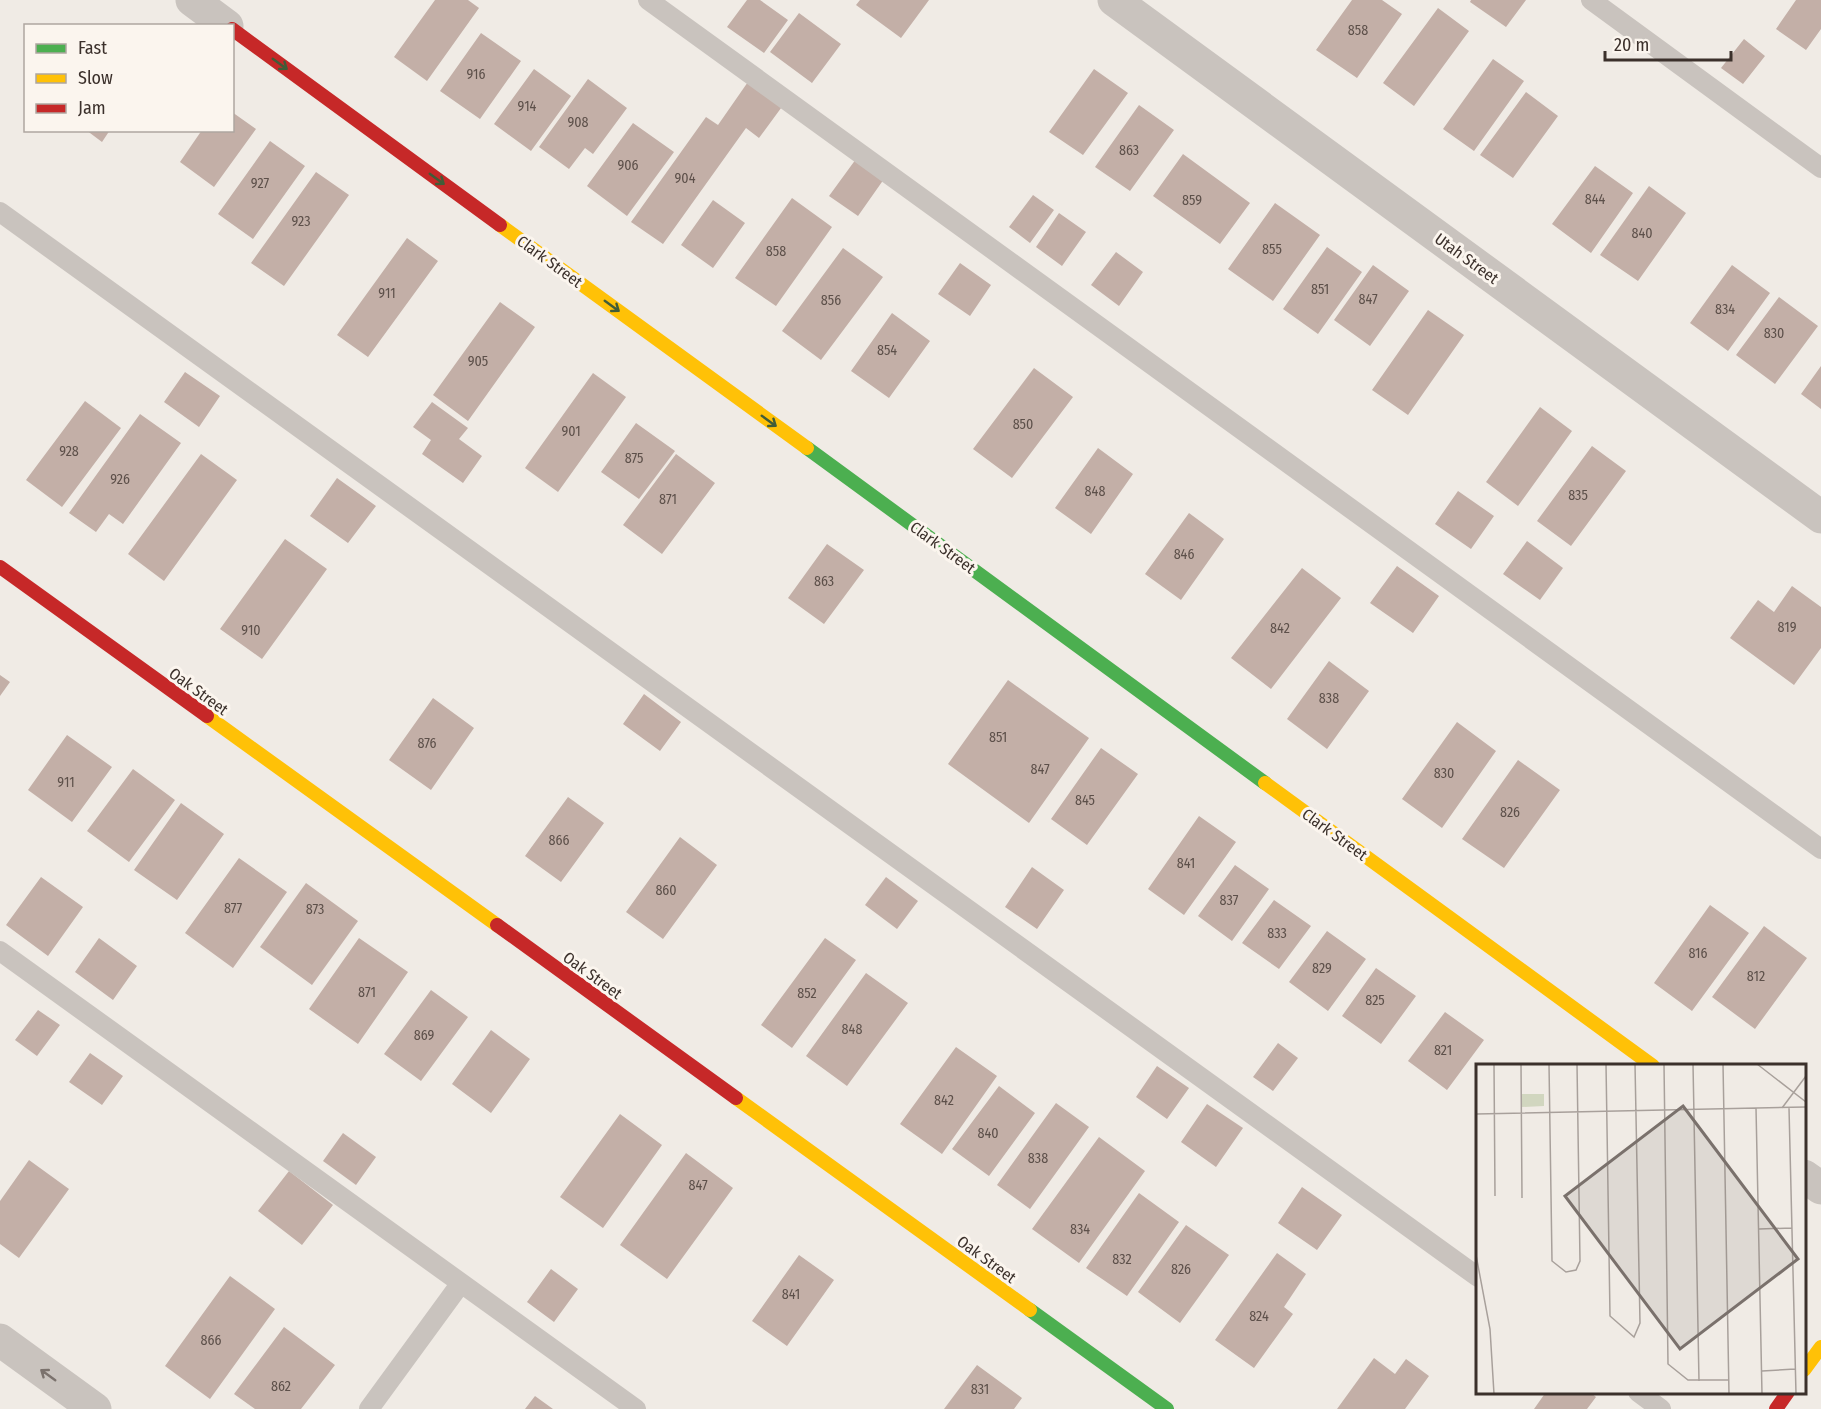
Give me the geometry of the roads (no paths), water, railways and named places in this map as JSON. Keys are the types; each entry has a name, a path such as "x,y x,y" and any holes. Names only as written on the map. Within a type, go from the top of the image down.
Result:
{"street":[{"path":"192,0 224,24"},
{"name":"Utah Street","path":"1114,0 1821,516"},
{"name":"Clark Street","path":"234,30 1652,1064"},
{"name":"Oak Street","path":"0,567 1167,1409"},
{"path":"1806,1177 1821,1188"},
{"path":"0,1340 95,1409"},
{"path":"1806,1367 1821,1347"},
{"path":"1776,1409 1787,1394"}],"lane":[{"path":"648,0 1821,849"},
{"path":"1591,0 1821,168"},
{"path":"0,212 1476,1276"},
{"path":"0,951 636,1409"},
{"path":"369,1409 461,1283"},
{"path":"1641,1394 1661,1409"}]}
